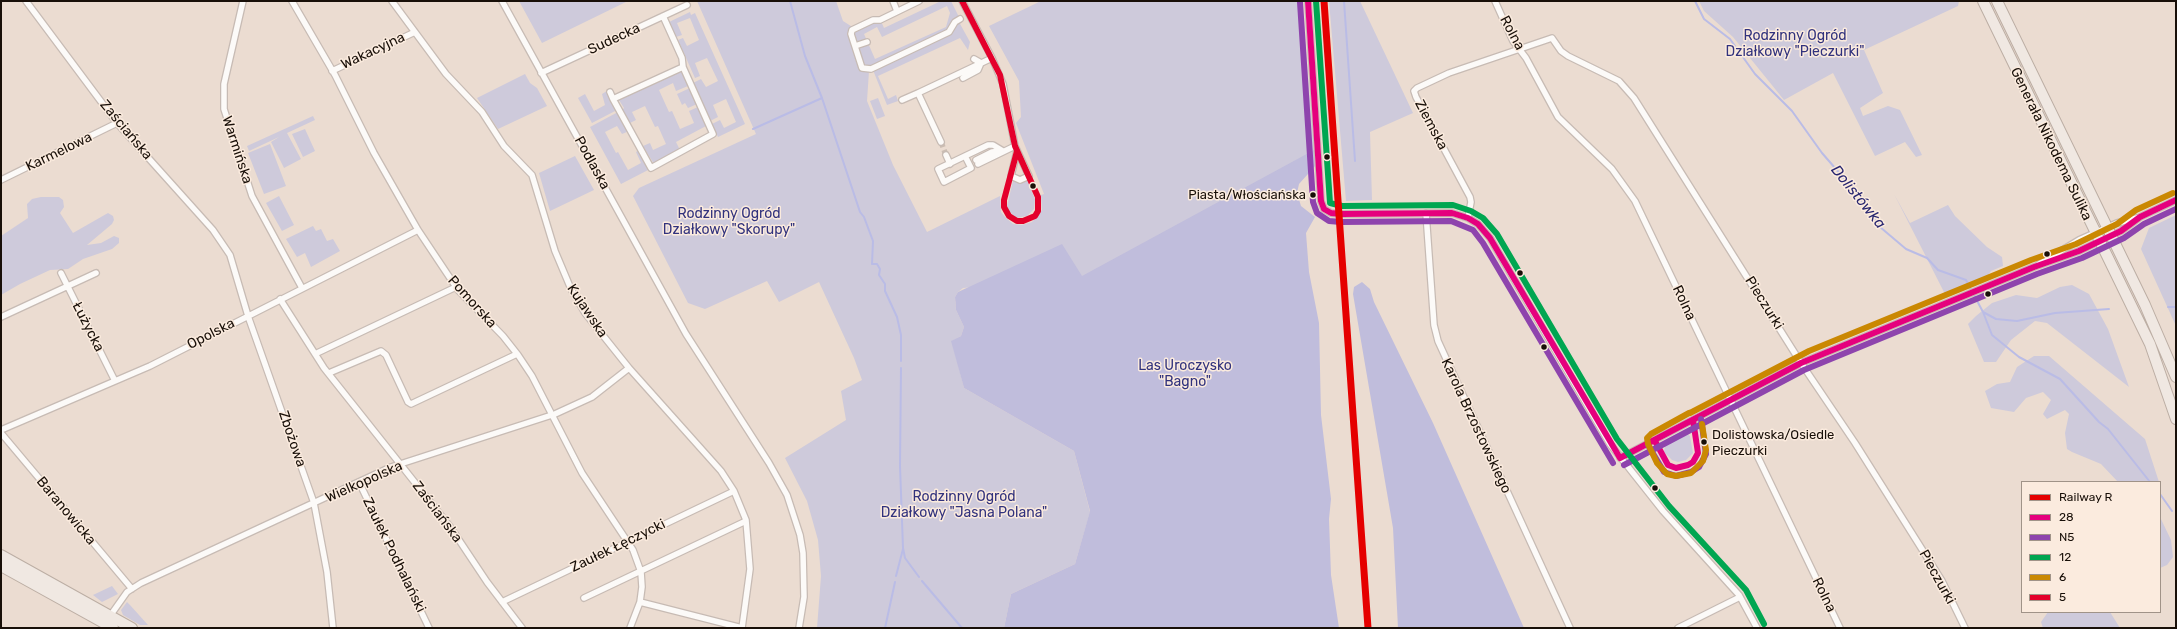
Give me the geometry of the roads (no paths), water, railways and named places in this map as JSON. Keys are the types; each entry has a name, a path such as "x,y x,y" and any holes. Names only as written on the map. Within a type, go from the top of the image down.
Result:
{"highway":[{"name":"Generała Nikodema Sulika","path":"1983,1 2150,344 2176,419"},
{"name":"Generała Nikodema Sulika","path":"1997,1 2162,341 2176,377"},
{"path":"1,555 132,628"},
{"path":"1,566 113,628"}],"street":[{"name":"Zaściańska","path":"26,1 117,123 214,230 230,255"},
{"name":"Warmińska","path":"243,1 224,84 224,108 252,196 302,288"},
{"name":"Pomorska","path":"292,1 332,71 374,153 418,230 456,287 517,354 532,376 582,473 637,558 641,572 640,602 630,628"},
{"name":"Kujawska","path":"392,1 446,74 482,112 504,146 532,175 555,251 571,289 585,313 629,368 721,471 734,491 746,522 750,569 742,628"},
{"name":"Podlaska","path":"502,1 681,325 775,473 792,508 800,535 804,567 804,597 800,628"},
{"path":"893,1 897,12"},
{"path":"919,1 897,12 852,30 851,34 854,46 862,68 871,69 949,32 955,22 960,19"},
{"path":"962,1 992,58 1004,88 1016,149 1029,176 1020,180 1011,176 1016,149"},
{"path":"1308,1 1321,201 1327,212 1339,214 1458,214 1478,224 1490,238 1610,444 1663,511 1740,597 1757,628"},
{"name":"Rolna","path":"1496,1 1513,41 1530,65 1558,117 1612,169 1628,189 1840,628"},
{"name":"Sudecka","path":"541,73 687,5"},
{"path":"610,92 651,168 713,134 683,67 682,58 663,16"},
{"name":"Wakacyjna","path":"332,71 415,32"},
{"name":"Pieczurki","path":"1519,50 1552,38 1561,51 1568,56 1612,76 1628,90 1937,574 1965,628"},
{"path":"854,46 867,42"},
{"name":"Ziemska","path":"1468,218 1472,202 1470,197 1414,91 1421,85 1449,73 1519,50"},
{"path":"902,100 992,58"},
{"path":"974,59 982,63"},
{"path":"962,78 978,70 982,63"},
{"path":"613,99 683,67"},
{"path":"918,92 940,142"},
{"name":"Karmelowa","path":"1,180 117,123"},
{"path":"965,156 971,168 944,182 938,169 950,164 965,156 988,145 993,145 1003,151"},
{"path":"977,162 992,152 1016,149"},
{"path":"946,155 950,164"},
{"path":"2034,267 2056,253 2097,237 2176,200"},
{"name":"Karola Brzostowskiego","path":"1426,213 1434,325 1438,341 1570,628"},
{"path":"1620,458 1802,363 2034,267 2053,261 2108,232 2121,231 2140,217"},
{"name":"Opolska","path":"1,430 150,366 418,230"},
{"name":"Zbożowa","path":"230,255 248,316 314,503 327,572 333,628"},
{"name":"Łużycka","path":"61,273 115,381"},
{"path":"1,317 96,273"},
{"path":"315,354 456,287"},
{"name":"Zaściańska","path":"280,299 328,373 451,528 502,602 522,628"},
{"path":"328,373 381,351 386,355 408,402 411,404 517,354"},
{"name":"Wielkopolska","path":"110,616 124,596 132,589 391,467 552,415 592,397 629,368"},
{"name":"Baranowicka","path":"1,433 132,589"},
{"name":"Zaułek Podhalański","path":"359,482 429,628"},
{"name":"Zaułek Łęczycki","path":"502,602 734,491"},
{"path":"584,598 746,522"},
{"path":"1678,628 1740,597"},
{"path":"640,602 742,628"}],"waterway":[{"path":"790,1 805,56 822,98 860,212 864,217 873,241 872,264 877,264 880,269 879,275 885,284 885,291 897,317 901,335 901,361"},
{"path":"1299,1 1310,149"},
{"path":"1344,1 1355,161"},
{"name":"Dolistówka","path":"1695,1 1704,19 1730,39 1755,74 1792,111 1822,153 1855,191 1880,227 1906,249 1927,258 1938,270 1966,280 1983,312 1996,319 2017,321 2055,313 2109,309"},
{"path":"753,129 822,98"},
{"name":"Dolistówka","path":"2168,307 2176,307"},
{"path":"1983,312 1992,335 2019,357 2060,379 2099,422 2108,429 2149,481"},
{"path":"901,368 900,466 903,548 905,558 919,577"},
{"path":"2161,495 2172,511"},
{"path":"896,576 903,549"},
{"path":"922,581 962,628"},
{"path":"885,628 895,582"}],"tunnel":[{"path":"941,142 946,155"}],"rail line":[{"name":"R","path":"1324,1 1368,628"}],"place":[{"name":"Piasta/Włościańska","path":"1313,195"},
{"name":"Dolistowska/Osiedle Pieczurki","path":"1704,442"}],"park label":[{"name":"Rodzinny Ogród Działkowy \"Pieczurki\"","path":"1795,44"},
{"name":"Rodzinny Ogród Działkowy \"Skorupy\"","path":"729,222"},
{"name":"Las Uroczysko \"Bagno\"","path":"1185,374"},
{"name":"Rodzinny Ogród Działkowy \"Jasna Polana\"","path":"964,506"}]}
